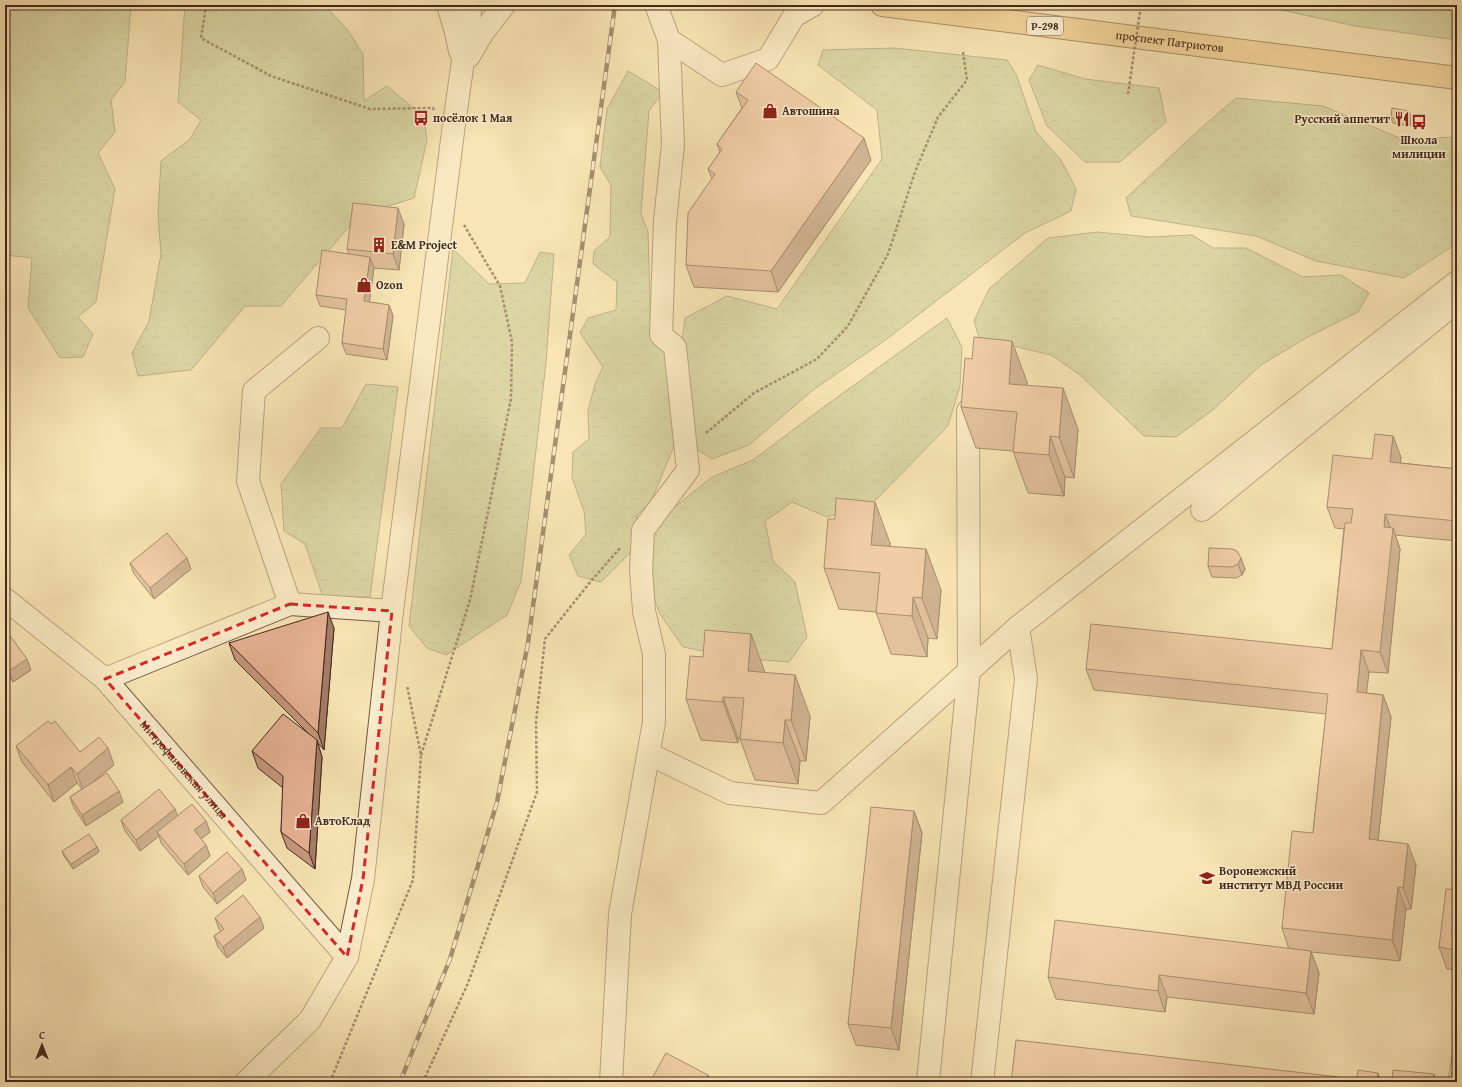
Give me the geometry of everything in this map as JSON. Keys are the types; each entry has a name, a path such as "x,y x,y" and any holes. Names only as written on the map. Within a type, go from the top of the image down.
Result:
{"highway":[{"name":"проспект Патриотов","path":"882,5 1457,78"}],"street":[{"path":"448,5 456,32 463,68"},
{"path":"246,1082 310,1020 347,958 363,879 392,611 454,124 471,5"},
{"path":"463,68 483,32 504,5"},
{"path":"611,1082 620,914 654,722 654,654 644,611 641,570 643,530 688,470 675,347 661,335 665,221 673,145 669,40 656,5"},
{"path":"669,40 722,75 768,59 794,16 813,5"},
{"path":"649,754 730,793 821,803 1018,627 1457,282"},
{"path":"1202,510 1439,316 1457,304"},
{"path":"290,604 248,481 254,392 318,338"},
{"path":"928,1081 969,671 968,411"},
{"name":"Митрофановская улица","path":"5,599 105,679 347,958"},
{"path":"105,679 290,604 392,611"},
{"path":"982,1082 1026,679 1018,627"}],"path":[{"path":"206,5 201,38 271,76 370,109 434,108 434,115"},
{"path":"1128,94 1141,5"},
{"path":"700,438 754,392 817,359 848,326 888,254 915,172 938,117 967,80 963,52"},
{"path":"330,1082 413,880 421,755 470,600 510,399 512,342 500,286 461,220"},
{"path":"423,1082 468,983 537,792 536,722 545,639 591,581 622,546"},
{"path":"406,679 421,755"}],"highlighted area":[{"path":"290,604 392,611 363,879 347,957 105,679"}],"green space":[{"path":"5,5 131,5 125,82 111,100 115,132 98,153 115,189 96,302 78,317 93,334 83,357 60,358 28,308 32,258 5,255"},
{"path":"185,5 324,5 347,29 363,54 364,101 387,86 424,117 427,140 414,198 359,215 281,306 245,306 191,370 138,376 132,353 149,321 161,254 158,215 161,161 190,139 201,120 178,102"},
{"path":"1259,5 1457,5 1457,40 1355,26"},
{"path":"894,48 1007,60 1016,74 1036,132 1061,160 1076,189 1071,211 1025,233 884,341 813,390 749,445 712,459 692,446 680,357 685,318 727,296 777,309 882,159 877,110 818,65 823,50"},
{"path":"1038,65 1085,79 1159,88 1166,122 1120,162 1085,162 1047,126 1029,80"},
{"path":"628,71 663,92 649,111 641,213 648,232 651,336 673,354 676,441 651,502 637,515 630,553 601,582 578,576 569,555 586,534 584,511 572,478 573,452 589,439 588,411 595,384 603,367 580,333 588,318 616,310 617,282 593,264 594,251 610,237 611,185 600,167 607,109"},
{"path":"1236,98 1323,106 1402,139 1457,137 1457,243 1404,278 1316,261 1256,236 1131,216 1126,198 1201,128"},
{"path":"1097,232 1150,237 1192,235 1213,248 1246,248 1303,277 1341,275 1369,293 1358,312 1306,338 1261,365 1214,409 1176,437 1144,436 1079,374 1051,355 979,338 974,321 989,289 1048,238"},
{"path":"453,249 489,284 525,283 540,252 554,254 546,363 521,581 507,615 446,655 427,648 409,626"},
{"path":"947,318 962,347 960,386 948,426 872,504 827,517 792,502 765,521 773,561 795,582 807,637 789,662 737,658 683,647 660,614 646,578 656,522 712,477 753,460"},
{"path":"366,384 398,387 370,597 323,597 305,544 284,531 281,484 321,428 342,428"},
{"path":"1457,1020 1457,1082 1448,1082"}],"building":[{"path":"756,63 864,138 771,271 686,265 688,213 715,174 708,169 722,149 717,144 748,100 736,92"},
{"path":"1392,108 1409,111 1408,121 1391,118"},
{"path":"353,203 398,208 393,254 347,249"},
{"path":"322,250 370,257 364,301 389,305 383,349 342,343 347,299 316,295"},
{"path":"974,337 1012,341 1009,384 1063,388 1059,437 1050,436 1049,455 1013,452 1017,412 961,407 965,358 972,359"},
{"name":"Воронежский институт МВД России","path":"1375,434 1393,436 1390,462 1457,469 1457,521 1385,514 1384,527 1393,528 1380,652 1361,650 1357,692 1383,695 1369,839 1408,844 1403,888 1398,887 1392,940 1282,928 1292,831 1313,833 1328,694 1086,669 1091,624 1332,649 1345,523 1351,523 1353,509 1327,507 1333,455 1372,459"},
{"path":"836,498 875,502 871,545 926,549 922,598 913,597 912,616 876,613 880,573 824,568 828,519 835,519"},
{"path":"167,533 187,558 150,588 130,563"},
{"path":"1209,548 1232,549 1237,551 1241,558 1238,564 1232,567 1208,566"},
{"path":"328,612 318,733 229,643"},
{"path":"705,630 751,634 748,671 795,675 791,720 785,720 783,743 740,739 744,698 723,697 723,702 686,699 690,656 703,657"},
{"path":"8,633 27,659 9,671 5,665 5,635"},
{"name":"АвтоКлад","path":"283,714 317,740 309,853 281,832 283,776 252,751"},
{"path":"48,721 51,724 55,721 80,752 99,737 108,748 77,774 71,767 48,785 16,746"},
{"path":"107,773 119,791 82,815 70,797"},
{"path":"159,789 175,809 136,840 121,820"},
{"path":"192,804 206,821 194,830 206,845 184,864 157,832"},
{"path":"871,807 914,811 891,1028 848,1024"},
{"path":"89,834 97,847 71,864 62,851"},
{"path":"227,852 242,869 213,893 199,876"},
{"path":"1446,889 1457,890 1457,950 1439,947"},
{"path":"243,895 260,917 223,947 214,936 224,929 215,918"},
{"path":"1055,920 1311,951 1306,993 1159,975 1158,991 1048,977"},
{"path":"1016,1040 1339,1077 1339,1082 1011,1082"},
{"path":"666,1053 708,1075 704,1082 650,1082"},
{"path":"1358,1070 1378,1073 1377,1082 1356,1082"},
{"path":"1393,1070 1434,1074 1433,1082 1392,1082"}],"railway":[{"path":"400,1082 450,959 497,802 528,643 615,5"}],"place":[{"name":"Автошина","path":"770,111"},
{"name":"посёлок 1 Мая","path":"421,118"},
{"name":"Русский аппетит","path":"1402,119"},
{"name":"Школа милиции","path":"1419,122"},
{"name":"E&M Project","path":"379,245"},
{"name":"Ozon","path":"364,285"},
{"name":"АвтоКлад","path":"303,821"},
{"name":"Воронежский институт МВД России","path":"1207,878"}]}
